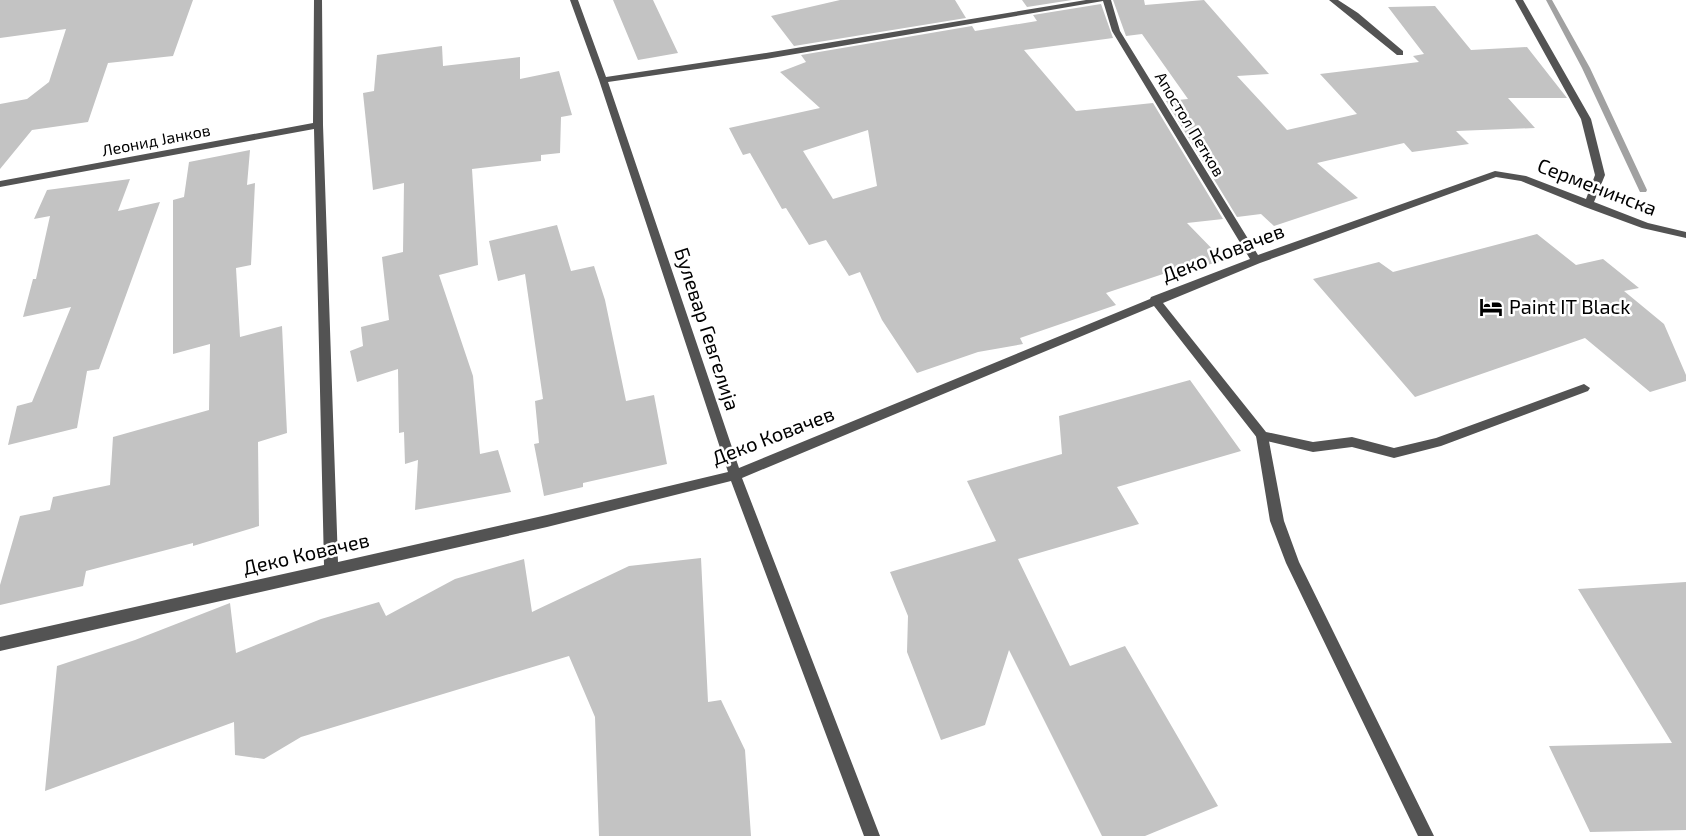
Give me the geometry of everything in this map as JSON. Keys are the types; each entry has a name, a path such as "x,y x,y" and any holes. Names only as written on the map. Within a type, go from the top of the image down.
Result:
{"street":[{"path":"318,0 318,125 331,568"},
{"name":"Булевар Гевгелија","path":"574,0 735,475 872,836"},
{"path":"603,80 766,56 1100,0"},
{"name":"Апостол Петков","path":"1107,0 1116,31 1256,260"},
{"path":"1333,0 1355,15 1400,53"},
{"path":"1519,0 1586,119 1600,175 1588,205"},
{"name":"Леонид Јанков","path":"0,184 318,125"},
{"name":"Деко Ковачев","path":"0,644 547,521 735,475 1155,300 1256,260 1495,174"},
{"name":"Серменинска","path":"1495,174 1523,178 1646,226 1686,235"},
{"path":"1155,300 1262,436 1277,521 1293,563 1426,836"},
{"path":"1262,436 1313,447 1352,442 1394,453 1437,443 1584,388"}],"building":[{"path":"0,0 193,0 173,56 108,63 88,122 32,130 0,169 0,104 27,99 49,82 66,29 0,38"},
{"path":"613,0 653,0 678,53 638,60"},
{"path":"840,0 955,0 966,18 794,46 771,16"},
{"path":"1022,0 1072,0 1027,7"},
{"path":"1113,0 1144,0 1145,5 1204,0 1269,74 1237,76 1287,130 1357,114 1320,74 1419,62 1413,56 1424,54 1388,7 1435,6 1471,50 1527,47 1567,98 1508,98 1535,128 1456,131 1469,144 1412,152 1404,143 1317,163 1358,198 1274,226 1261,214 1237,217 1166,101 1188,99 1142,34 1126,36"},
{"path":"1101,4 1113,38 1024,50 1076,111 1153,103 1223,219 1187,223 1223,260 1171,277 1166,273 1106,293 1116,305 1020,338 1023,344 978,352 917,373 882,320 860,272 849,276 826,240 809,245 786,208 782,209 750,153 743,155 729,128 820,108 780,72 806,62 801,55 972,26 975,31 1037,21 1033,15","holes":["868,130 877,186 833,199 803,151"]},
{"path":"442,46 443,66 520,57 520,79 559,71 572,115 561,117 560,153 541,155 541,161 472,169 478,265 439,275 473,376 480,454 498,450 511,492 415,510 418,460 405,464 404,432 399,433 398,369 357,382 350,351 363,346 361,327 389,320 382,257 403,252 404,183 373,190 363,93 374,91 377,55"},
{"path":"250,150 247,185 255,183 251,265 236,268 240,337 282,326 287,433 258,442 259,526 193,546 193,543 86,571 83,586 0,605 0,585 20,516 50,510 53,497 110,485 113,437 209,410 210,344 173,354 173,200 184,197 189,162"},
{"path":"130,179 118,211 160,202 99,369 87,371 77,428 8,445 17,406 32,402 71,307 23,317 33,279 36,279 50,216 34,219 47,190"},
{"path":"557,225 571,271 594,266 605,300 626,401 654,395 667,464 583,483 583,487 544,496 534,444 539,443 535,401 543,399 525,274 498,281 489,241"},
{"name":"Paint IT Black","path":"1537,234 1576,265 1603,259 1639,288 1624,291 1664,324 1686,375 1686,381 1650,392 1585,338 1415,397 1313,279 1379,262 1393,272"},
{"path":"1190,380 1241,451 1117,487 1139,524 1018,559 1070,666 1125,646 1218,806 1145,836 1102,836 1009,650 985,725 941,740 907,652 908,616 890,572 996,541 967,481 1062,454 1059,416"},
{"path":"701,558 708,702 721,700 745,750 751,836 599,836 595,717 569,656 301,737 264,759 235,755 234,722 45,791 57,666 135,640 230,603 236,653 321,619 379,602 386,616 455,579 524,559 532,612 629,566"},
{"path":"1686,582 1686,830 1590,832 1549,746 1672,743 1578,589"}],"waterway":[{"path":"1549,0 1586,68 1643,190"}],"place":[{"name":"Paint IT Black","path":"1491,307"}]}
